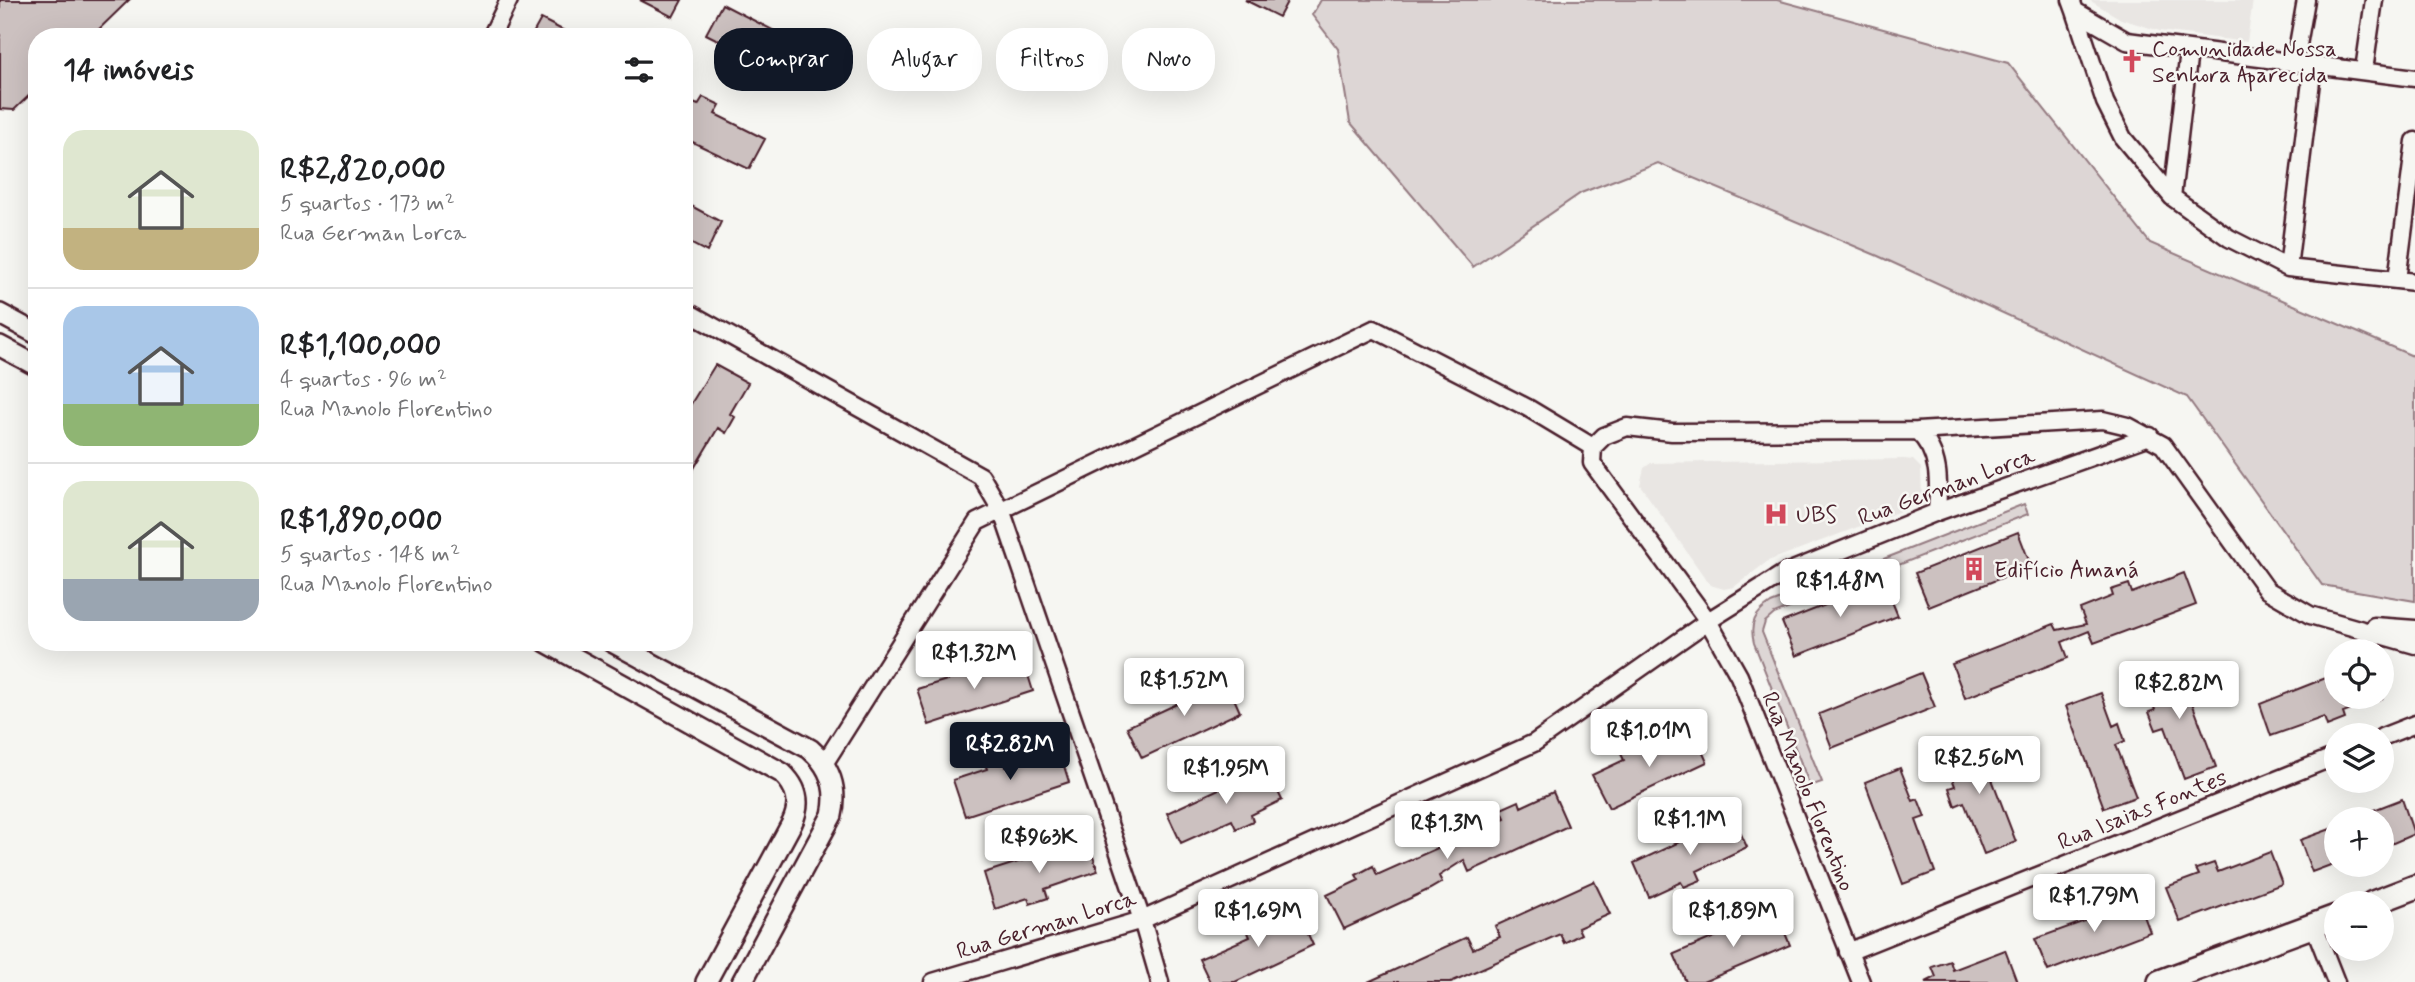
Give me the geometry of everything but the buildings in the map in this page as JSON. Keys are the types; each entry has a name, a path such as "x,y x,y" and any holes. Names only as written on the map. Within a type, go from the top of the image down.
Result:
{"main road":[{"path":"2394,895 2415,887"},
{"path":"2162,982 2324,922"}],"street":[{"path":"495,28 509,0"},
{"path":"2295,62 2306,0"},
{"path":"2364,70 2374,0"},
{"path":"2073,5 2127,41 2415,78"},
{"path":"2073,5 2105,102 2123,138 2172,197 2229,238 2288,268 2415,282"},
{"path":"2172,197 2189,51"},
{"path":"2288,268 2313,65"},
{"path":"2398,280 2415,141"},
{"path":"0,314 28,329"},
{"path":"693,315 981,476 1002,512 1142,920 1160,982"},
{"path":"824,764 977,522 1374,329 1528,408 1593,447 1604,436 1627,427 1672,432 1917,431 2103,420 2150,436 2171,456 2267,590 2310,615 2415,645"},
{"path":"0,346 28,361"},
{"path":"1917,431 1934,455 1939,478 1937,512"},
{"name":"Rua German Lorca","path":"933,982 1142,920 1534,743 1708,621 1783,574 1937,512 2150,436"},
{"name":"Rua Manolo Florentino","path":"1593,447 1592,463 1708,621 1739,676 1861,982"},
{"path":"2350,625 2415,629"},
{"path":"562,651 782,773 793,785 798,803 792,823 712,980"},
{"path":"629,651 810,749 824,764 834,794 832,815 742,982"},
{"path":"2394,732 2415,724"},
{"name":"Rua Isaias Fontes","path":"1848,952 2324,760"},
{"path":"2314,926 2336,982"}],"shaded area":[{"path":"1321,0 1777,0 2008,63 2150,243 2415,357 2415,601 2322,585 2187,397 1878,256 1658,163 1581,193 1473,267 1350,122 1338,49 1312,15"},
{"path":"2089,0 2253,0 2247,42 2160,31 2121,19"},
{"name":"UBS","path":"1913,460 1921,468 1922,497 1916,505 1768,561 1734,587 1724,589 1710,585 1640,485 1644,468 1651,463"},
{"path":"2024,504 2028,514 1774,614 1765,622 1762,632 1822,782 1810,786 1754,643 1752,630 1757,615 1771,603"}],"place":[{"name":"Comunidade Nossa Senhora Aparecida","path":"2132,61"},
{"name":"UBS","path":"1776,514"},
{"name":"Edifício Amaná","path":"1974,569"}]}
